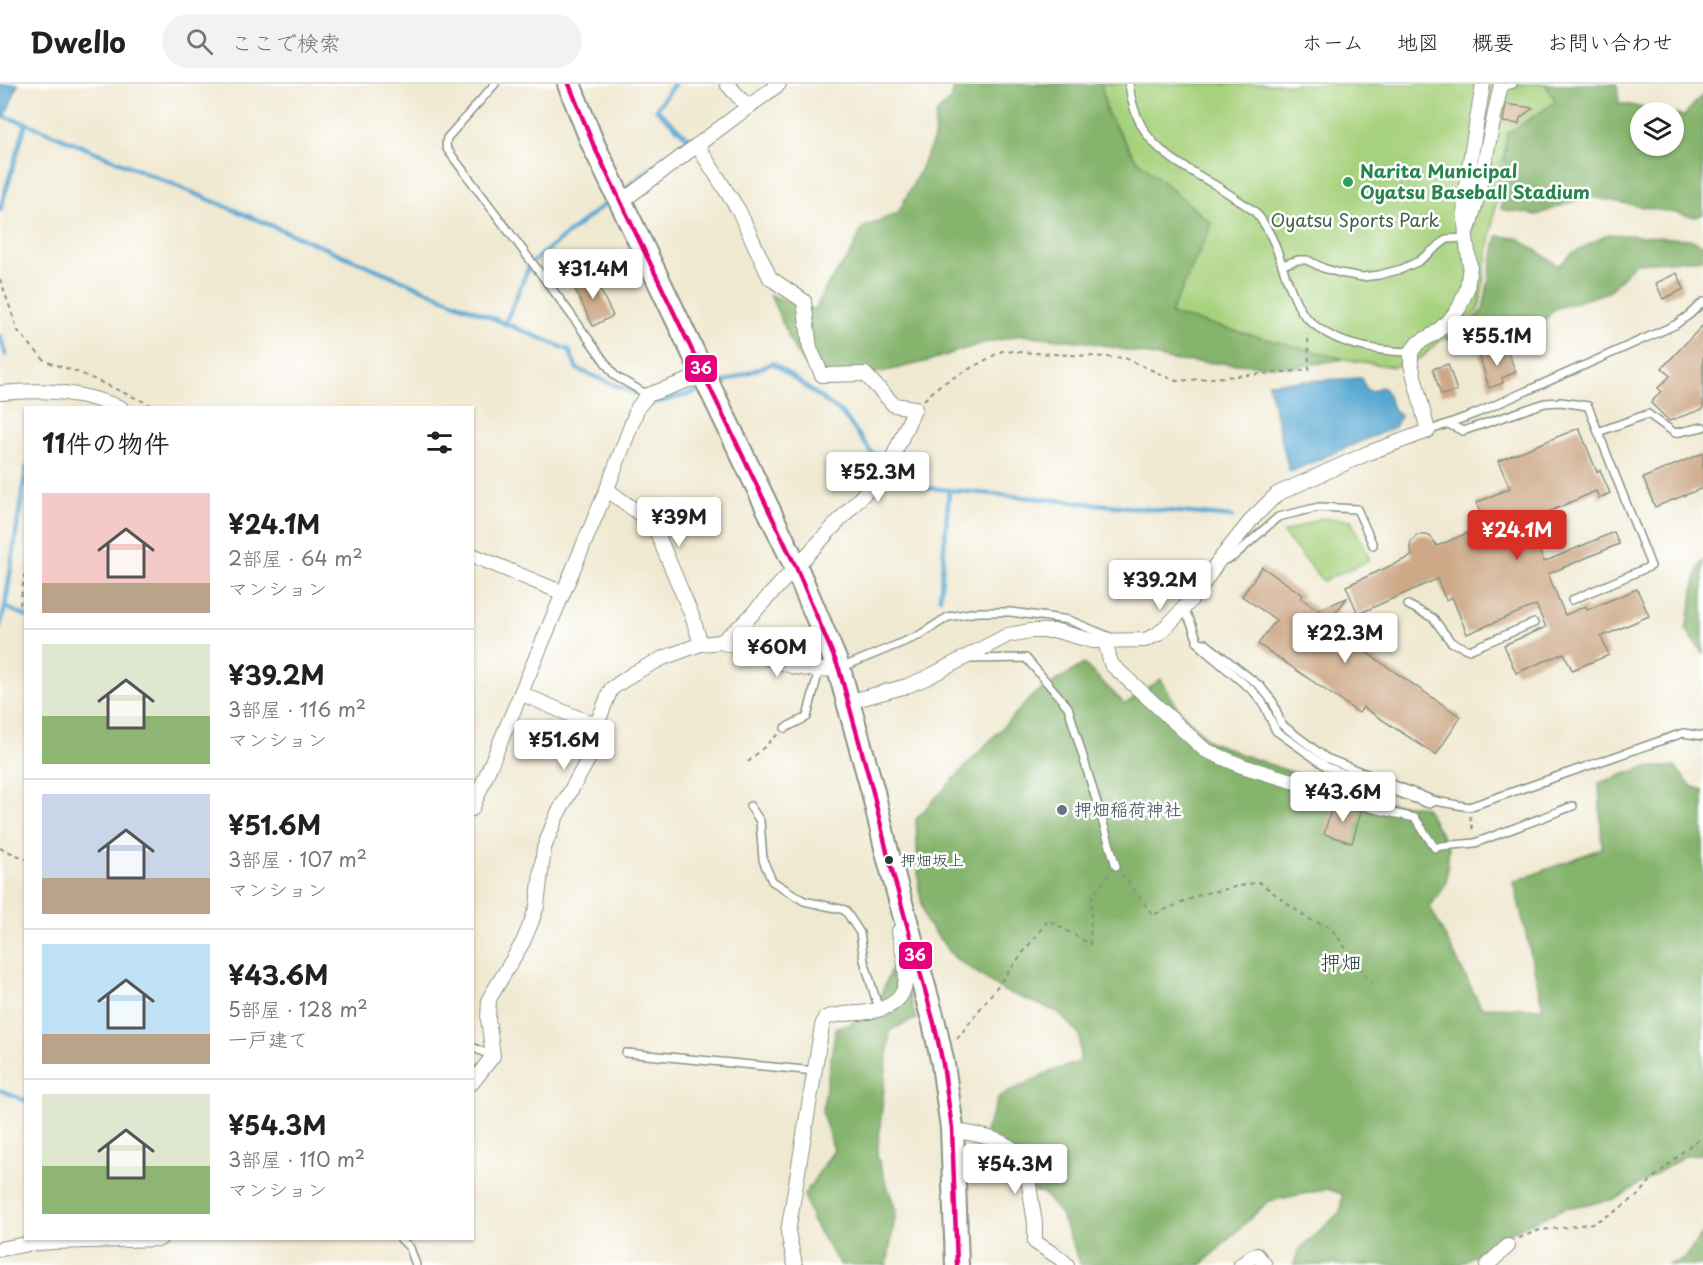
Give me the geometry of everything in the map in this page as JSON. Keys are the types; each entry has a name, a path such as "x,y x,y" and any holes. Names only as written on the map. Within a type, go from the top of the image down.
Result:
{"highway":[{"path":"569,84 593,144 796,567 829,669 848,702 942,1058 952,1128 957,1265"}],"street":[{"path":"727,84 748,107"},
{"path":"621,202 779,84"},
{"path":"848,702 907,686 965,659 1008,635 1057,631 1093,641 1111,641 1145,640 1158,634 1198,592 1217,563 1252,519 1277,494 1368,453 1428,431 1411,364 1411,352 1418,343 1434,334 1449,321 1459,308 1467,290 1470,266 1464,197 1483,84"},
{"path":"1466,238 1505,85"},
{"path":"697,145 739,211 770,278 804,301 810,348 822,375 865,374 894,405 915,408 888,468 743,624 721,642"},
{"path":"474,803 607,489 638,407 648,395 689,380 706,378"},
{"path":"0,393 26,391 73,393 116,406"},
{"path":"607,489 654,526 692,616 701,644"},
{"path":"474,556 563,593"},
{"path":"1111,641 1110,664 1205,750 1242,766 1322,790"},
{"path":"474,1080 493,1056 488,1019 489,999 523,942 531,923 537,906 544,848 557,815 590,758 596,743 597,724 611,689 634,673 663,658 701,644 721,642 795,667 829,669"},
{"path":"522,694 597,724"},
{"path":"795,1265 788,1232 813,1088 813,1075 825,1018 879,1010 893,1004 905,990 907,979 887,852"},
{"path":"952,1128 956,1131 997,1140 1022,1158 1026,1166 1035,1223 1035,1242 1067,1265"},
{"path":"0,1249 52,1242 124,1240"},
{"path":"1487,1265 1508,1246"},
{"path":"1241,1265 1257,1255 1265,1265"}],"lane":[{"path":"495,84 447,138 447,149 615,376 648,395"},
{"path":"1129,84 1137,118 1151,142 1180,166 1254,211 1263,220 1272,237 1295,300 1304,315 1326,334 1346,343 1389,352 1411,352"},
{"path":"1282,265 1307,260 1340,273 1362,276 1379,275 1402,269 1419,261 1447,239 1466,238"},
{"path":"1428,431 1477,413 1675,325 1703,302"},
{"path":"1448,424 1463,431 1545,403 1561,402 1588,406 1651,566 1572,600"},
{"path":"1598,432 1648,414 1675,433 1703,427"},
{"path":"1217,563 1233,556 1278,516 1319,507 1357,509 1373,545"},
{"path":"1408,605 1433,618 1451,642 1469,650 1534,623"},
{"path":"1182,610 1189,615 1197,642 1205,643 1260,686 1273,702 1281,724 1326,758 1435,801 1468,807 1683,733 1703,736"},
{"path":"785,729 807,717 829,669 918,636 948,617 977,612 1011,612 1069,620 1111,641"},
{"path":"965,659 1026,658 1068,707 1116,866"},
{"path":"1322,790 1370,808 1415,818 1435,848 1475,843 1573,806"},
{"path":"750,806 760,821 763,860 772,881 804,901 845,910 860,933 864,960 879,1010"},
{"path":"474,1048 493,1056"},
{"path":"626,1053 815,1071"},
{"path":"402,1240 410,1248 416,1265"}],"path":[{"path":"0,279 18,331 45,361 80,373 154,406"},
{"path":"915,408 940,385 1002,351 1125,358 1176,381 1309,370 1308,329 1312,321"},
{"path":"20,605 24,578"},
{"path":"748,762 785,729"},
{"path":"1468,807 1475,843"},
{"path":"0,848 24,858"},
{"path":"942,1058 1048,920 1090,944 1092,897 1116,866 1154,915 1202,894 1259,882 1308,919 1330,927 1372,984"},
{"path":"1508,1246 1522,1236 1540,1230 1593,1222 1613,1214 1640,1194 1651,1180 1694,1142 1703,1138"}],"green space":[{"path":"955,84 1101,84 1107,113 1135,158 1212,224 1170,314 1344,359 1296,367 1177,361 1088,342 1021,335 980,344 838,386 822,385 795,351 770,295 815,310 826,287 852,252 862,228 898,213 934,139 936,114 951,99"},
{"name":"Oyatsu Sports Park","path":"1101,84 1545,84 1557,102 1507,134 1479,309 1421,358 1393,367 1344,359 1170,314 1212,224 1135,158 1107,113"},
{"path":"1545,84 1617,84 1619,103 1630,105 1630,156 1684,156 1684,116 1703,94 1703,214 1696,217 1587,196 1537,215 1501,209 1507,134 1556,102"},
{"path":"1609,234 1690,239 1703,245 1703,259 1635,263 1608,292 1554,309 1525,345 1446,339 1483,310 1497,236 1518,238 1559,266 1572,253"},
{"path":"1321,518 1351,520 1370,560 1323,581 1283,533"},
{"path":"1703,561 1703,654 1686,629 1698,569"},
{"path":"1084,664 1125,704 1161,679 1179,710 1209,741 1377,802 1425,807 1449,848 1446,883 1430,907 1481,1007 1543,1008 1514,882 1602,848 1599,783 1645,767 1675,767 1691,786 1703,790 1703,1154 1686,1155 1616,1199 1565,1208 1509,1233 1458,1265 1294,1265 1298,1251 1340,1212 1342,1194 1327,1189 1269,1201 1201,1265 1081,1265 1060,1213 1043,1193 1001,1184 988,1161 985,1131 999,1097 1051,1071 1080,1062 1080,1036 1058,1012 1004,991 955,958 926,922 919,890 916,819 1033,695"},
{"path":"902,969 916,1019 890,1030 877,1156 896,1211 887,1265 840,1265 813,1222 804,1195 834,1150 822,1113 836,1027 849,1025 875,1008 891,970"},
{"path":"1703,1233 1703,1265 1667,1265 1683,1260"}],"water":[{"path":"0,84 18,84 4,119 0,118"},
{"path":"1361,378 1367,390 1372,391 1381,387 1385,389 1393,408 1400,416 1395,427 1289,471 1268,383"}],"building":[{"path":"1506,104 1533,108 1520,118 1519,124 1503,122"},
{"path":"1677,273 1684,289 1663,299 1656,283"},
{"path":"593,275 613,316 593,326 573,285"},
{"path":"1703,325 1703,409 1669,421 1651,403 1661,391 1658,388 1670,376 1662,368"},
{"path":"1492,349 1494,355 1507,350 1516,372 1502,378 1503,383 1489,388 1479,354"},
{"path":"1448,364 1457,391 1441,395 1433,369"},
{"path":"1579,428 1597,472 1600,470 1610,493 1599,498 1596,491 1546,513 1548,520 1530,528 1544,562 1614,532 1619,544 1548,574 1565,615 1586,606 1587,610 1637,589 1649,616 1601,637 1609,655 1572,670 1564,653 1516,673 1504,645 1546,627 1536,605 1467,634 1452,597 1446,600 1437,579 1358,614 1346,586 1412,556 1411,542 1417,535 1431,537 1437,546 1486,525 1476,503 1510,488 1498,461"},
{"path":"1703,453 1703,488 1655,507 1643,478"},
{"path":"1262,567 1303,595 1301,598 1318,610 1347,598 1326,625 1461,717 1436,755 1363,707 1359,713 1258,644 1276,620 1242,596"},
{"path":"1333,803 1361,812 1352,843 1324,834"}],"waterway":[{"path":"628,186 689,139 656,109 674,84"},
{"path":"5,117 26,123 569,350 577,369 634,393"},
{"path":"0,210 26,123"},
{"path":"505,324 530,264 606,203"},
{"path":"0,336 6,355"},
{"path":"722,383 773,363 843,414 880,464"},
{"path":"647,405 696,392"},
{"path":"895,478 929,488 1232,517"},
{"path":"0,626 5,607 24,481"},
{"path":"940,598 949,490"},
{"path":"5,607 24,615"},
{"path":"0,1090 24,1100"}],"transit line":[{"name":"36","path":"569,84 593,144 796,567 839,669 943,1064 952,1128 957,1265"}],"place":[{"name":"Narita Municipal Oyatsu Baseball Stadium","path":"1348,182"},
{"name":"押畑稲荷神社","path":"1062,810"},
{"name":"押畑坂上","path":"889,860"}],"district":[{"name":"押畑","path":"1341,963"}]}
